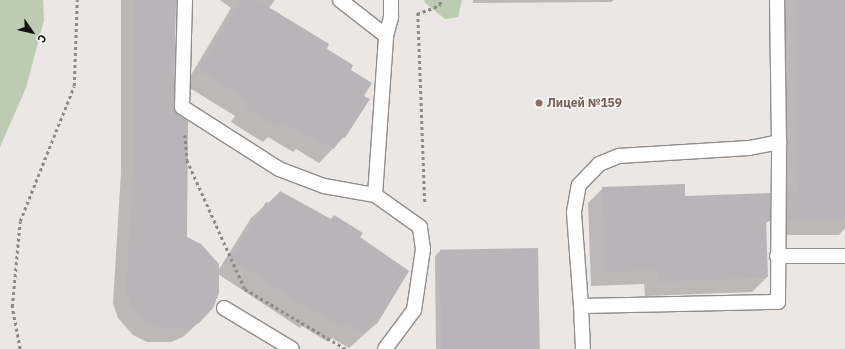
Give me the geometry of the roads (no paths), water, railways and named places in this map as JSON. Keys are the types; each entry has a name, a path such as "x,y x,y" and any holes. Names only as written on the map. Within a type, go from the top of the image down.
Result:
{"lane":[{"path":"184,0 182,107 279,168 324,186 375,195 420,227 423,249 414,310 385,349"},
{"path":"340,0 386,36"},
{"path":"375,195 386,36 392,17 391,0"},
{"path":"581,306 778,302 777,256 779,142 777,0"},
{"path":"584,349 574,212 579,185 599,164 619,156 749,148 779,142"},
{"path":"777,256 845,256"},
{"path":"224,308 292,349"}],"place":[{"name":"Лицей №159","path":"539,103"}]}
